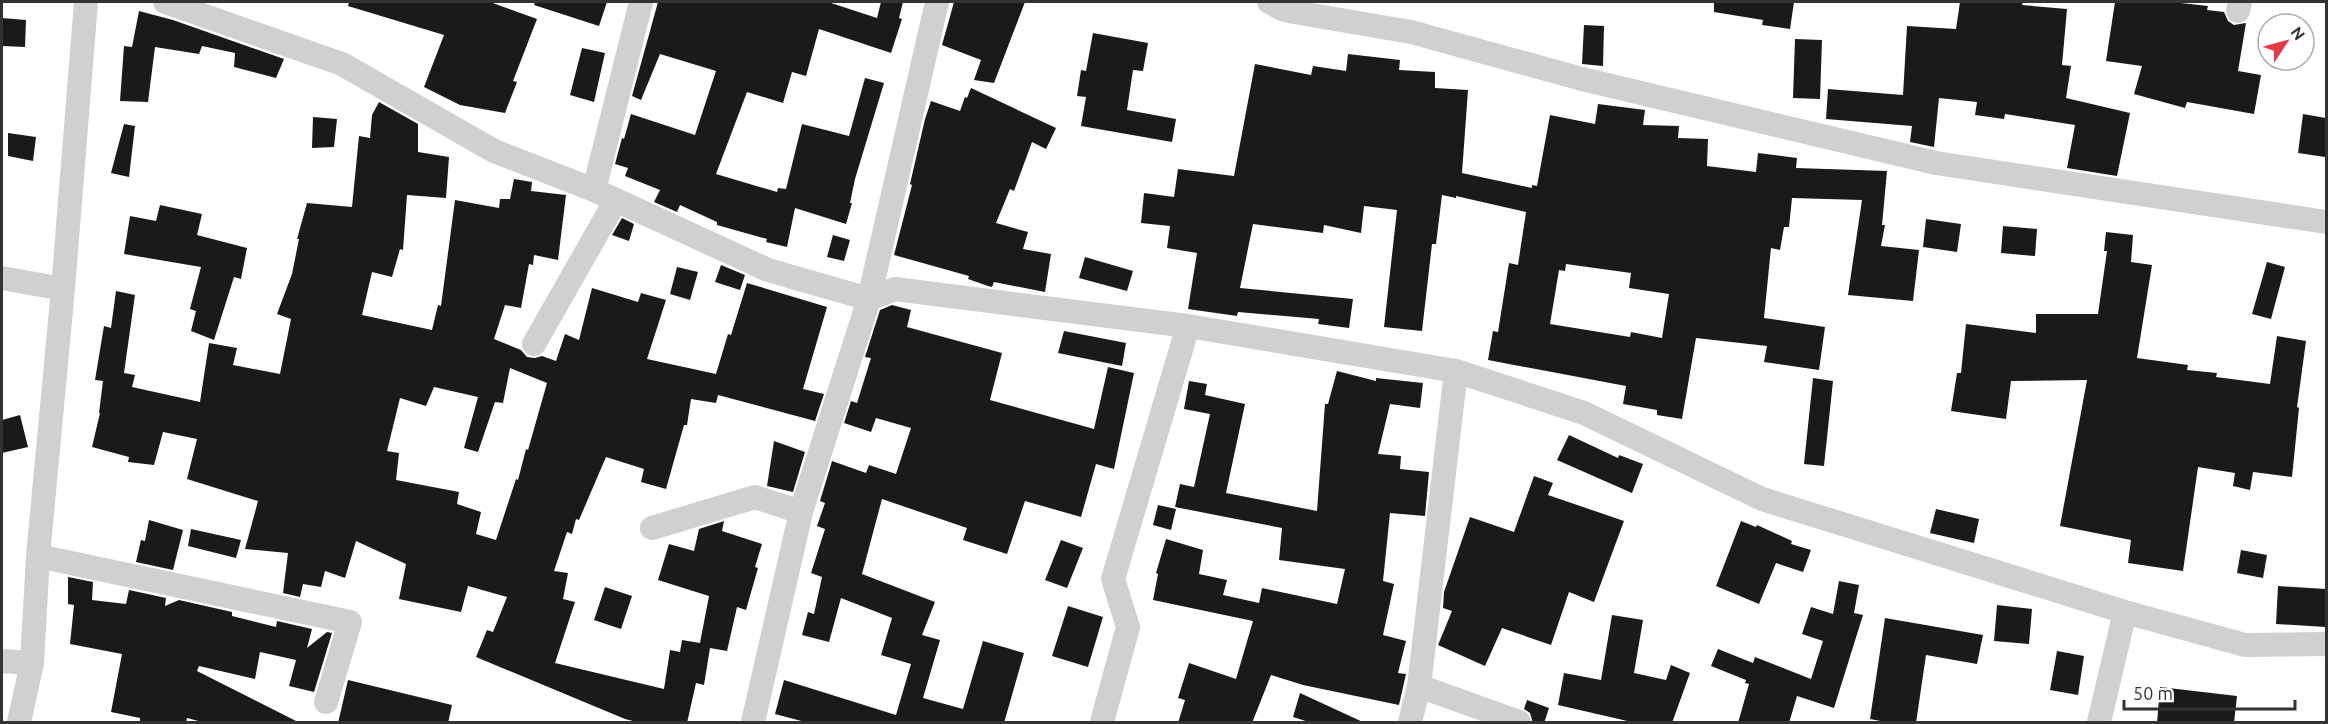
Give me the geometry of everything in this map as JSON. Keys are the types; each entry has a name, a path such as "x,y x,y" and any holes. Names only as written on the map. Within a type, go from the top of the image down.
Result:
{"street":[{"path":"19,723 32,663 38,556 63,289 86,2"},
{"path":"165,2 342,64 494,151 594,190 768,270 869,299 894,289 1188,326 1456,371 1584,414 1762,499 2125,612 2245,645 2326,644"},
{"path":"594,190 641,2"},
{"path":"753,723 801,512 869,299 937,2"},
{"path":"1269,2 1294,12 1411,32 1582,79 1936,163 2326,222"},
{"path":"534,344 616,200"},
{"path":"2,278 63,289"},
{"path":"1102,723 1128,627 1113,579 1188,326"},
{"path":"1410,723 1419,686 1456,371"},
{"path":"652,528 755,497 801,512"},
{"path":"38,556 350,622 326,702"},
{"path":"2099,723 2125,612"},
{"path":"2,661 32,663"},
{"path":"1419,686 1519,723"}],"building":[{"path":"349,2 490,2 537,19 513,81 517,82 505,113 460,105 424,87 444,35 348,6"},
{"path":"535,2 607,2 599,26 534,5"},
{"path":"658,2 828,2 877,18 881,2 903,2 899,18 902,19 891,53 819,29 806,76 792,72 783,103 747,92 716,174 777,192 778,188 786,189 802,124 849,136 865,78 884,83 855,179 846,224 795,208 787,247 717,225 717,222 680,205 677,212 654,202 660,190 625,176 628,168 615,164 631,114 695,135 716,71 660,54 641,100 632,96"},
{"path":"954,2 1025,2 994,83 974,80 981,60 942,45"},
{"path":"1714,2 1794,2 1790,29 1762,25 1763,20 1714,12"},
{"path":"1960,2 2023,2 2022,5 2067,9 2062,65 2071,66 2066,98 2130,113 2117,176 2067,168 2075,125 2005,114 2004,119 1975,115 1977,102 1939,98 1934,147 1910,142 1912,126 1826,119 1828,89 1903,95 1907,26 1956,29"},
{"path":"2115,2 2172,2 2208,6 2207,10 2224,12 2228,21 2234,25 2246,23 2238,71 2261,75 2254,114 2187,102 2185,108 2134,94 2142,66 2106,61"},
{"path":"139,11 173,20 284,59 276,78 234,67 235,53 202,46 199,54 155,47 148,102 120,101 124,46 132,47"},
{"path":"2,18 26,20 25,47 2,46"},
{"path":"1584,25 1604,26 1603,66 1582,64"},
{"path":"1093,33 1148,43 1143,71 1133,70 1127,110 1176,119 1172,142 1081,126 1086,97 1077,96 1081,70 1086,71"},
{"path":"1795,39 1822,40 1820,99 1793,98"},
{"path":"582,48 605,53 594,102 570,95"},
{"path":"1348,54 1400,60 1399,70 1435,72 1435,88 1468,90 1462,173 1532,188 1532,185 1537,186 1550,115 1595,124 1598,104 1645,110 1643,125 1679,126 1678,138 1708,139 1707,166 1756,172 1758,153 1797,158 1796,168 1887,171 1882,225 1885,225 1881,246 1919,250 1913,301 1848,295 1862,200 1792,198 1789,227 1784,227 1780,250 1771,248 1764,318 1825,327 1819,370 1764,362 1767,346 1696,338 1682,419 1657,415 1657,410 1623,404 1626,386 1488,360 1493,331 1498,332 1509,263 1518,265 1526,212 1456,196 1456,198 1442,195 1436,244 1432,244 1422,331 1384,327 1397,210 1364,206 1361,233 1324,225 1323,233 1253,224 1240,288 1353,299 1349,328 1318,324 1319,319 1238,312 1237,316 1188,309 1197,253 1167,248 1170,226 1141,223 1144,193 1174,197 1178,169 1234,176 1255,64 1311,75 1313,66 1346,71","holes":["1566,264 1631,273 1629,288 1669,294 1662,338 1631,332 1630,337 1550,324 1559,270 1565,271"]},
{"path":"971,88 1056,128 1046,149 1032,142 1014,191 1010,189 996,223 1028,232 1023,249 1051,254 1045,292 994,282 992,287 968,279 969,276 894,255 931,101 960,111"},
{"path":"379,102 418,124 418,152 449,157 446,198 407,195 403,250 400,249 392,277 372,272 362,315 432,330 438,305 441,306 455,200 499,208 500,199 510,199 514,179 532,182 531,191 566,195 558,260 534,255 533,265 529,264 521,308 505,305 494,339 521,350 527,357 542,356 556,361 565,334 579,340 592,288 638,302 641,293 666,300 647,359 716,374 747,283 827,307 803,389 824,394 815,421 718,395 716,403 691,399 687,425 684,425 666,489 641,482 644,469 606,457 579,520 576,519 572,534 567,532 554,571 568,573 563,599 575,602 555,663 664,689 670,650 680,652 682,640 700,643 709,596 658,580 669,544 694,551 699,529 724,521 722,531 762,544 746,610 737,607 727,651 710,648 704,685 696,683 687,723 641,723 625,719 476,657 487,630 493,632 507,597 468,586 461,612 399,599 406,564 356,541 345,578 325,571 321,587 303,584 300,597 283,593 288,553 245,549 258,501 187,479 197,439 163,432 154,465 128,462 129,457 92,447 100,413 103,381 95,380 104,326 111,328 116,291 135,295 124,373 135,375 132,387 200,402 209,343 237,348 233,365 280,374 291,319 277,314 292,274 299,239 297,239 307,203 352,207 359,136 370,138 372,115","holes":["510,368 547,383 528,450 526,449 518,480 516,479 496,540 476,534 481,512 457,504 459,492 396,480 399,453 387,451 400,398 426,406 434,387 478,397 464,448 478,452 495,402 503,403"]},
{"path":"2303,114 2326,118 2325,157 2298,153"},
{"path":"313,117 337,119 334,147 312,148"},
{"path":"124,124 135,126 129,177 111,173"},
{"path":"8,133 36,137 33,161 8,156"},
{"path":"160,205 202,214 197,235 247,248 241,279 234,277 214,340 191,331 196,311 190,309 201,267 124,254 130,216 156,221"},
{"path":"622,218 634,224 629,241 612,235"},
{"path":"1926,219 1961,224 1957,252 1923,247"},
{"path":"2003,226 2037,229 2035,256 2001,253"},
{"path":"2106,232 2133,235 2131,262 2152,265 2137,358 2188,365 2187,370 2217,373 2216,377 2270,384 2277,336 2306,341 2297,407 2299,408 2292,477 2253,472 2250,490 2233,486 2235,473 2198,467 2183,571 2128,563 2131,540 2060,526 2087,380 2011,381 2006,419 1951,411 1957,373 1961,373 1966,324 2036,333 2036,314 2098,314 2107,251 2104,251"},
{"path":"833,235 850,240 844,261 827,257"},
{"path":"1085,257 1133,271 1127,291 1079,278"},
{"path":"2267,262 2285,267 2271,319 2252,314"},
{"path":"721,265 745,275 740,290 715,282"},
{"path":"677,267 698,272 690,300 670,294"},
{"path":"892,305 911,310 907,327 1002,353 990,400 1094,429 1108,367 1134,373 1114,469 1096,464 1081,517 1025,501 1007,554 963,540 967,528 882,499 862,574 935,602 922,635 940,640 923,698 963,709 983,641 1024,653 1004,723 809,723 775,714 784,680 896,715 911,664 881,655 892,618 841,598 829,642 802,635 808,612 814,614 822,577 811,573 825,529 817,526 825,503 820,501 832,461 866,473 869,465 896,474 911,428 876,418 871,432 844,423 851,401 857,403 871,358 865,357 880,310"},
{"path":"1064,331 1126,343 1122,366 1058,353"},
{"path":"1337,371 1376,381 1376,378 1423,383 1420,408 1390,404 1378,454 1401,456 1400,469 1429,472 1425,516 1390,513 1383,581 1394,584 1383,635 1406,641 1398,673 1406,674 1399,705 1303,685 1271,675 1252,723 1178,723 1185,700 1178,698 1189,663 1236,679 1253,621 1153,600 1158,574 1156,573 1166,539 1203,550 1199,574 1227,580 1223,595 1259,603 1262,588 1337,604 1345,569 1279,560 1282,528 1175,507 1180,484 1194,487 1210,414 1184,409 1189,381 1207,384 1205,395 1245,404 1226,493 1317,511 1325,404 1328,404"},
{"path":"1813,378 1833,381 1824,466 1804,464"},
{"path":"20,415 28,447 2,453 2,420"},
{"path":"1569,435 1618,458 1619,455 1643,464 1632,493 1557,460"},
{"path":"774,441 805,452 793,492 767,486"},
{"path":"1534,476 1553,483 1548,495 1624,521 1594,602 1569,592 1551,645 1502,628 1485,666 1438,645 1452,611 1443,608 1444,592 1470,517 1514,532"},
{"path":"1158,505 1176,509 1171,530 1153,525"},
{"path":"1936,509 1979,519 1974,543 1930,533"},
{"path":"149,520 183,530 173,570 136,562 141,540 145,541"},
{"path":"1741,521 1756,527 1757,525 1792,541 1791,544 1811,550 1803,572 1776,563 1759,604 1716,586"},
{"path":"191,529 241,540 236,558 188,546"},
{"path":"1061,540 1083,548 1067,588 1045,580"},
{"path":"2241,550 2267,555 2263,578 2237,573"},
{"path":"68,577 93,582 92,600 126,604 129,590 166,598 165,606 179,600 232,612 232,616 276,627 277,621 312,629 307,648 327,632 332,633 314,692 289,686 296,660 260,652 255,679 199,666 197,671 300,723 206,723 187,718 186,723 140,723 140,718 111,712 122,654 70,644 74,605 68,604"},
{"path":"1839,581 1859,585 1854,613 1863,615 1834,708 1797,696 1789,723 1738,723 1749,684 1745,683 1746,680 1711,666 1718,649 1753,663 1755,657 1811,679 1823,641 1802,634 1811,607 1833,614"},
{"path":"2278,586 2326,589 2326,627 2276,624"},
{"path":"605,587 632,596 621,629 594,620"},
{"path":"1997,605 2032,609 2029,644 1994,641"},
{"path":"1068,606 1103,617 1088,667 1052,656"},
{"path":"1612,615 1643,620 1634,673 1666,680 1671,665 1690,673 1672,723 1636,723 1558,705 1564,673 1601,680"},
{"path":"1885,618 1983,635 1977,664 1926,655 1916,723 1891,723 1870,719"},
{"path":"2057,651 2084,656 2078,695 2050,690"},
{"path":"348,680 452,705 448,723 338,723"},
{"path":"2160,687 2237,696 2234,723 2157,723"},
{"path":"1300,693 1365,723 1312,723 1293,717"},
{"path":"1527,700 1549,708 1544,723 1533,723 1530,713 1524,709"}]}
